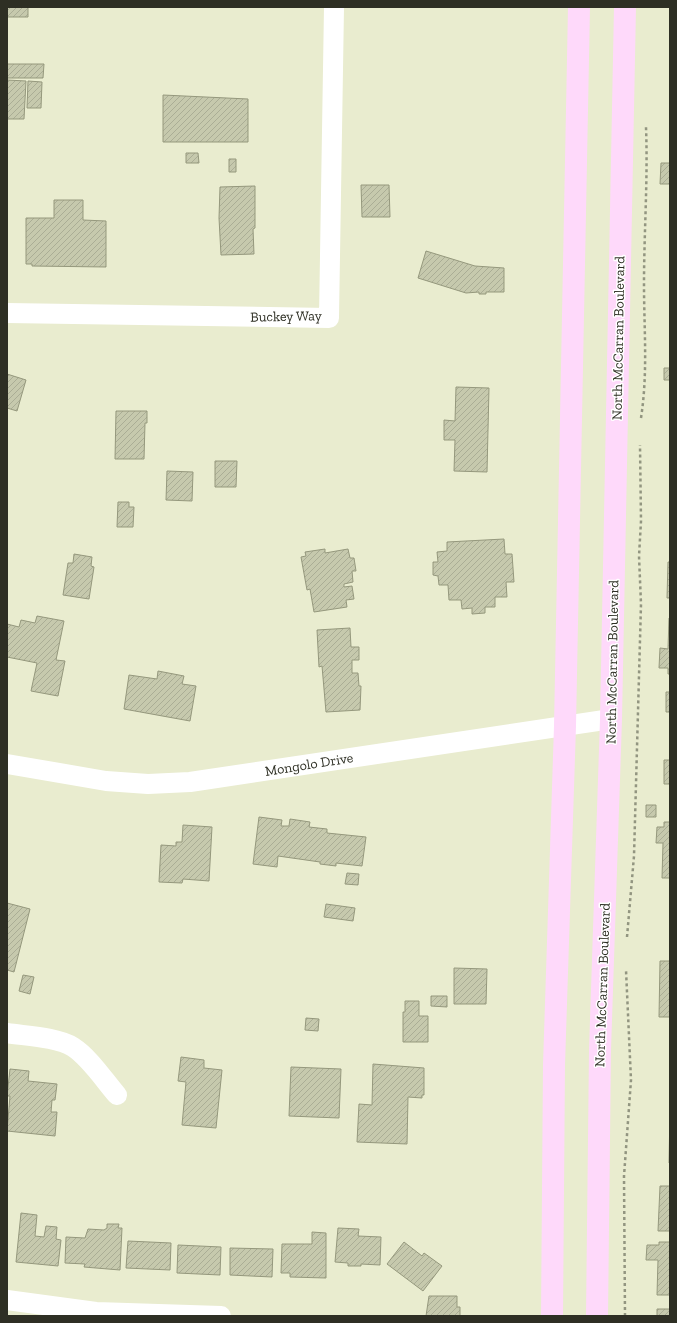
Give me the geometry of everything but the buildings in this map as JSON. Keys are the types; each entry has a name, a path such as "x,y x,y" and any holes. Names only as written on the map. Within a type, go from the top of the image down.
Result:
{"main road":[{"path":"552,1316 554,1065 565,726 579,7"},
{"name":"North McCarran Boulevard","path":"597,1316 600,1050 611,719 625,7"}],"street":[{"name":"Buckey Way","path":"7,313 328,318 334,7"},
{"name":"Mongolo Drive","path":"7,764 106,782 148,784 190,782 611,719"},
{"path":"7,1033 62,1042 73,1047 83,1055 117,1095"},
{"path":"7,1300 96,1312 221,1316"}],"path":[{"path":"640,426 645,388 646,340 644,321 644,282 646,119"},
{"path":"627,940 634,856 641,604 639,556 641,521 640,441"},
{"path":"625,1316 624,1176 631,1080 626,966"}]}
